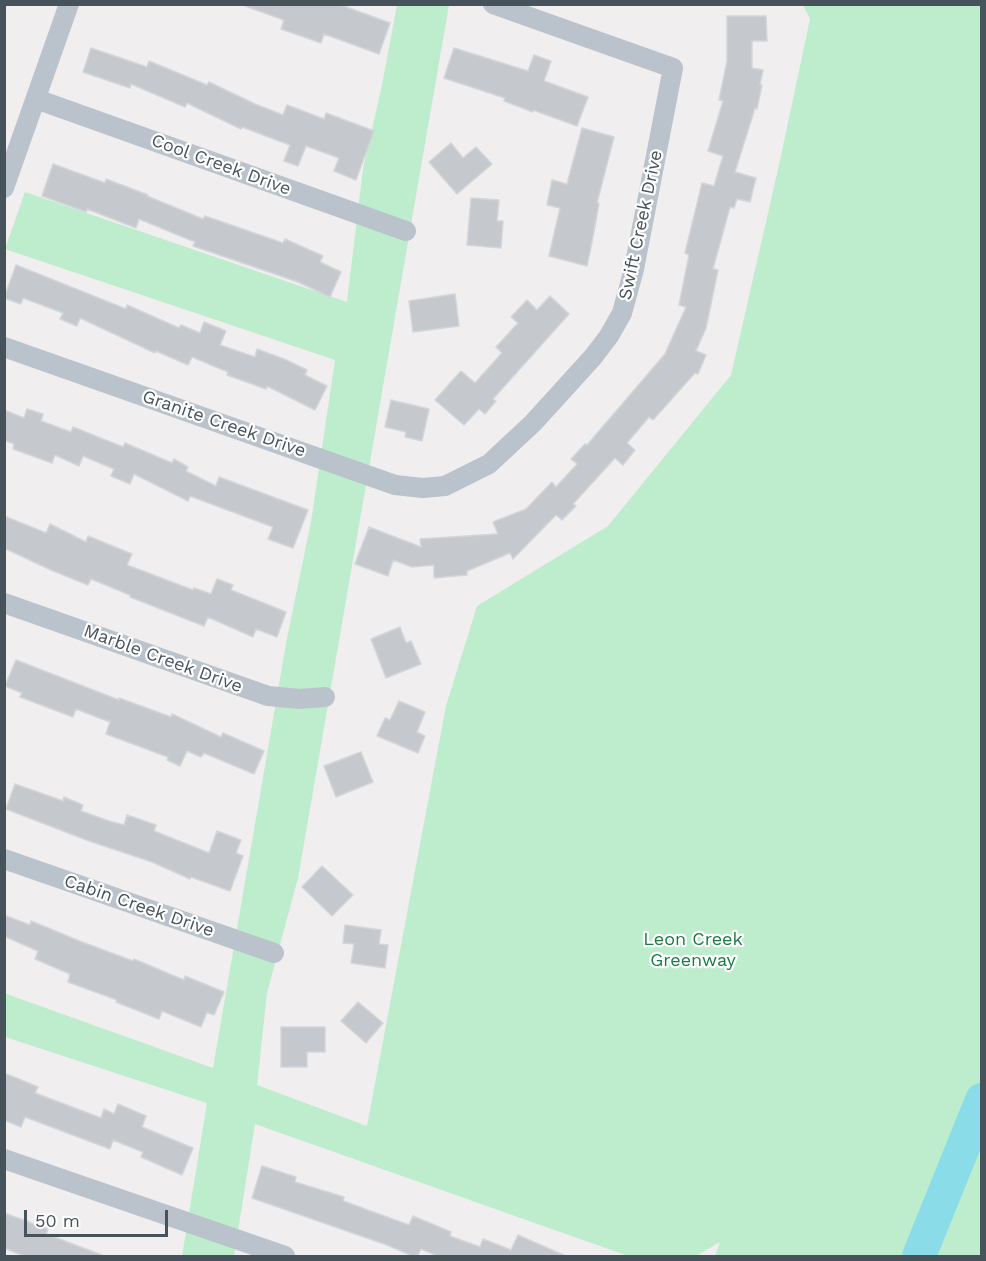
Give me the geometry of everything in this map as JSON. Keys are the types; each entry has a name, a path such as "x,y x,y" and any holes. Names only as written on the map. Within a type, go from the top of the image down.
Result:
{"street":[{"path":"4,188 69,4"},
{"name":"Swift Creek Drive","path":"445,486 489,464 533,423 593,357 609,336 622,313 634,269 673,68 493,4"},
{"name":"Cool Creek Drive","path":"36,99 406,231"},
{"name":"Granite Creek Drive","path":"4,346 395,485 423,488 445,486"},
{"name":"Marble Creek Drive","path":"4,603 268,696 300,699 325,697"},
{"name":"Cabin Creek Drive","path":"4,859 274,953"},
{"path":"4,1159 285,1257"}],"green space":[{"name":"Leon Creek Greenway","path":"397,5 449,5 298,878 267,993 257,1085 367,1126 446,706 477,606 608,526 731,375 810,19 803,5 981,5 981,1256 715,1256 720,1242 696,1256 628,1256 255,1124 234,1256 182,1256 207,1103 5,1037 4,993 213,1068 287,638 311,522 335,360 5,249 25,192 347,302 363,169"}],"building":[{"path":"245,4 338,4 390,23 379,54 324,34 321,43 281,29 284,20 245,6"},
{"path":"727,16 766,16 767,41 752,41 752,68 763,70 760,85 762,85 757,109 755,108 735,172 756,178 750,202 737,199 734,208 730,207 713,269 718,270 706,328 696,351 706,355 698,374 695,373 653,420 649,417 627,443 635,450 623,465 615,458 573,504 576,506 562,520 556,515 513,559 510,553 467,571 467,575 434,578 434,565 412,567 393,560 388,576 355,564 369,527 421,547 420,539 498,534 493,522 526,509 552,482 556,487 577,464 571,459 585,444 587,445 665,354 686,307 679,305 689,255 685,253 702,183 714,186 723,156 708,151 723,101 719,100 727,61"},
{"path":"91,48 147,67 149,61 207,85 209,82 283,115 287,105 324,119 326,113 374,131 356,180 334,171 339,158 306,146 298,166 284,161 290,145 242,127 241,129 187,103 185,107 131,84 130,88 83,72"},
{"path":"454,48 528,71 534,55 551,61 544,81 588,97 577,126 504,101 505,98 444,78"},
{"path":"582,128 614,137 597,203 599,203 587,266 549,256 560,208 547,205 552,180 567,184"},
{"path":"451,143 463,158 476,147 492,164 457,194 429,162"},
{"path":"53,164 105,183 106,179 203,219 205,216 283,243 285,239 323,256 320,262 341,272 330,297 298,282 193,246 195,242 139,219 136,228 87,209 86,212 42,196"},
{"path":"471,198 499,200 497,221 503,221 501,248 467,245"},
{"path":"16,265 126,309 127,305 179,328 181,325 200,333 204,322 226,331 220,345 255,357 257,349 284,359 307,370 305,375 327,386 315,410 267,386 266,389 227,375 228,372 192,357 188,365 156,351 155,353 80,318 77,326 60,319 63,313 23,298 21,304 4,298"},
{"path":"455,294 459,326 413,332 409,301"},
{"path":"550,296 569,314 493,399 496,401 485,414 479,409 464,425 435,400 461,371 475,383 502,353 496,347 518,323 511,317 527,300 537,310"},
{"path":"391,400 429,409 422,441 405,437 406,432 385,427"},
{"path":"27,409 43,414 41,421 71,432 73,427 123,447 125,443 172,463 174,459 188,467 186,471 216,486 219,477 308,510 293,548 268,539 273,527 190,496 188,501 134,474 130,484 111,476 114,469 83,456 79,466 55,455 52,463 13,449 14,444 4,440 4,410 24,418"},
{"path":"4,516 46,533 50,524 86,542 88,536 132,554 127,565 193,590 194,588 211,594 217,579 233,585 231,590 286,612 277,637 256,629 253,637 208,617 204,626 91,579 88,585 51,570 4,548"},
{"path":"400,627 406,643 411,641 421,664 386,678 371,639"},
{"path":"16,660 119,700 119,698 171,717 172,714 221,737 223,733 264,751 254,774 204,753 201,757 187,751 180,766 167,760 168,757 106,734 110,722 76,709 73,717 20,697 22,693 5,686"},
{"path":"399,701 425,712 417,732 425,736 418,753 377,736 385,718 390,720"},
{"path":"361,752 373,782 336,797 324,766"},
{"path":"15,784 63,801 64,797 83,805 81,811 109,821 124,825 127,815 156,825 154,831 209,853 217,831 241,840 236,853 243,856 230,891 191,877 190,879 152,862 6,809"},
{"path":"322,866 353,895 332,916 302,887"},
{"path":"4,915 30,925 31,921 184,980 185,976 224,992 214,1015 207,1012 201,1027 162,1011 159,1019 68,982 70,974 35,959 38,951 4,936"},
{"path":"345,925 381,930 379,944 388,945 385,968 351,963 354,944 343,943"},
{"path":"358,1002 383,1023 366,1043 341,1021"},
{"path":"281,1027 325,1027 325,1052 307,1052 307,1067 281,1067"},
{"path":"4,1073 38,1087 35,1093 101,1118 104,1109 114,1114 118,1104 146,1116 142,1127 193,1148 182,1175 141,1157 143,1152 113,1140 110,1149 25,1117 21,1127 4,1120"},
{"path":"262,1166 296,1177 295,1182 344,1197 343,1201 409,1225 413,1216 451,1232 450,1236 480,1247 483,1239 511,1250 518,1235 568,1257 440,1257 421,1249 415,1257 252,1198"},
{"path":"4,1213 48,1229 46,1234 102,1255 102,1257 27,1257 4,1248"}],"waterway":[{"path":"919,1256 982,1100"}]}
